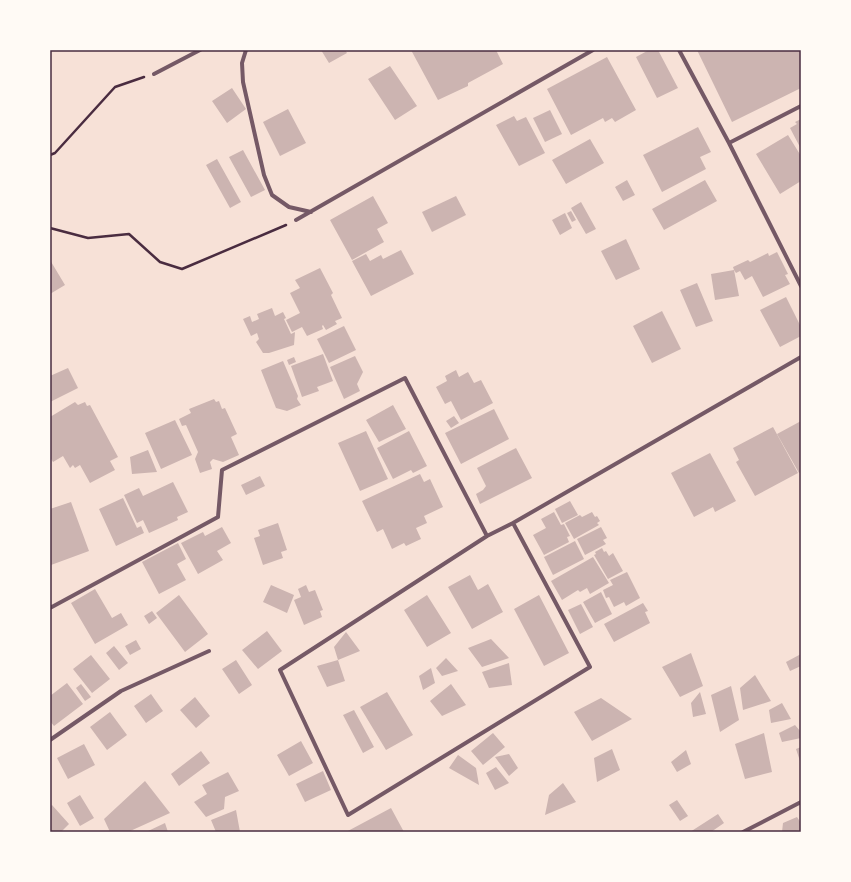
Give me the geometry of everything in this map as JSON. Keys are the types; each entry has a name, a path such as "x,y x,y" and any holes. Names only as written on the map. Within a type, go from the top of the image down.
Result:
{"street":[{"path":"154,74 200,50"},
{"path":"246,50 242,63 243,82 264,175 272,195 289,208 311,212"},
{"path":"296,220 593,50"},
{"path":"679,50 729,143 801,286"},
{"path":"729,143 801,106"},
{"path":"513,523 590,667 348,816 280,670 487,536 513,523 801,357"},
{"path":"50,608 218,517 222,470 405,378 487,536"},
{"path":"50,740 121,691 209,651"},
{"path":"743,832 748,831 801,802"}],"path":[{"path":"50,155 55,153 115,87 154,74"},
{"path":"50,228 88,238 129,234 160,262 182,269 253,240 296,220"}],"building":[{"path":"321,50 345,50 347,53 329,63"},
{"path":"411,50 496,50 503,64 468,83 468,86 438,100"},
{"path":"649,50 658,50 678,88 657,98 636,57"},
{"path":"697,50 801,50 801,88 732,122"},
{"path":"607,57 636,110 615,122 612,118 605,122 603,118 571,135 547,89"},
{"path":"390,66 417,106 395,120 368,79"},
{"path":"232,88 246,109 227,123 212,101"},
{"path":"288,109 306,143 280,156 263,122"},
{"path":"550,110 562,134 545,142 533,118"},
{"path":"514,116 517,121 526,117 545,153 519,166 496,125"},
{"path":"801,119 801,149 790,128 797,124 795,122"},
{"path":"698,127 711,152 700,157 706,169 662,192 643,155"},
{"path":"788,135 801,156 801,181 780,194 756,154"},
{"path":"590,139 604,163 566,184 552,160"},
{"path":"243,150 265,190 251,197 229,157"},
{"path":"217,159 241,202 230,208 206,165"},
{"path":"627,180 635,195 623,201 615,187"},
{"path":"705,180 717,201 664,230 652,209"},
{"path":"373,196 388,223 377,229 384,242 352,260 330,220"},
{"path":"456,196 466,215 432,232 422,212"},
{"path":"581,202 596,229 586,234 571,208"},
{"path":"571,211 576,220 572,222 567,213"},
{"path":"565,213 572,228 560,235 552,220"},
{"path":"626,239 640,269 616,280 601,251"},
{"path":"401,250 414,274 371,296 352,261 366,254 370,261 381,255 383,259"},
{"path":"777,252 788,274 785,275 790,284 763,297 752,276 745,280 740,271 736,273 733,267 748,260 750,262 768,253 769,256"},
{"path":"50,260 65,285 50,294"},
{"path":"320,268 333,293 331,295 342,318 335,321 337,324 326,330 323,325 323,329 307,336 302,327 292,332 286,320 300,313 290,293 300,288 295,280"},
{"path":"734,270 739,296 715,300 711,274"},
{"path":"697,283 713,321 696,327 680,290"},
{"path":"786,297 801,327 801,336 780,347 760,310"},
{"path":"272,308 275,316 283,312 286,318 284,319 291,334 295,332 294,345 269,353 263,353 256,342 259,339 257,333 251,336 243,319 250,316 252,322 259,319 257,314"},
{"path":"662,311 681,349 652,363 633,326"},
{"path":"344,326 356,350 329,363 317,339"},
{"path":"323,354 333,381 317,387 319,391 302,397 291,366"},
{"path":"355,356 363,372 357,384 360,391 344,399 330,367"},
{"path":"294,357 296,362 289,365 287,360"},
{"path":"283,361 298,396 297,399 301,405 287,411 276,408 261,370"},
{"path":"68,368 78,388 50,402 50,376"},
{"path":"456,370 459,377 468,372 474,383 481,380 493,403 461,420 451,401 445,404 436,387 447,381 445,376"},
{"path":"214,399 216,402 219,401 222,409 225,408 237,434 231,437 239,455 223,462 213,459 210,462 212,469 200,473 195,459 198,452 186,425 182,426 179,419 191,413 189,409"},
{"path":"75,402 78,405 85,402 87,406 90,405 118,457 110,461 115,470 90,483 80,465 75,468 73,465 70,468 63,456 53,462 50,457 50,417"},
{"path":"393,405 406,429 379,442 366,420"},
{"path":"494,409 509,439 461,464 445,433"},
{"path":"454,416 459,423 451,428 446,421"},
{"path":"175,420 192,455 161,469 145,433"},
{"path":"801,421 801,472 799,473 777,434"},
{"path":"773,427 798,473 755,496 736,462 739,460 733,448"},
{"path":"366,431 388,479 360,491 338,443"},
{"path":"409,431 427,466 413,473 411,470 393,479 377,448"},
{"path":"516,448 532,478 480,504 476,494 483,490 486,486 477,468"},
{"path":"148,450 157,472 132,474 130,457"},
{"path":"710,453 736,501 715,512 713,507 694,517 671,473"},
{"path":"420,474 424,482 430,479 443,507 424,516 427,523 416,528 421,539 406,546 404,543 392,549 383,529 377,532 362,501"},
{"path":"260,476 265,486 246,495 241,485"},
{"path":"173,482 188,512 177,517 178,520 149,533 143,520 137,523 124,495 139,488 143,496"},
{"path":"123,498 137,528 141,526 144,533 116,546 99,509"},
{"path":"570,501 578,515 562,523 555,509"},
{"path":"71,502 89,551 51,565 50,509"},
{"path":"554,512 561,525 564,524 570,536 567,537 569,542 544,555 533,535 546,528 541,519"},
{"path":"592,512 600,521 597,523 599,525 574,539 565,523 580,515 582,517"},
{"path":"278,523 287,550 281,552 283,558 263,565 254,538 260,536 258,530"},
{"path":"222,527 231,543 217,551 223,560 198,574 181,543 203,532 205,536"},
{"path":"601,527 607,538 603,540 606,544 585,555 577,539"},
{"path":"575,541 584,559 553,575 544,557"},
{"path":"178,543 186,559 177,564 186,580 159,594 142,562"},
{"path":"602,548 609,556 613,553 623,571 608,579 594,555 596,554 595,552"},
{"path":"593,557 609,583 590,594 587,588 580,592 578,590 562,600 551,581"},
{"path":"627,572 640,598 626,606 624,602 614,607 609,597 606,598 603,590 613,585 610,580"},
{"path":"470,575 478,590 488,584 503,612 472,629 448,587"},
{"path":"271,585 294,595 287,613 263,602"},
{"path":"306,585 309,592 315,590 323,610 320,611 322,617 304,625 294,600 301,597 298,589"},
{"path":"95,589 112,618 121,613 128,625 95,644 71,603"},
{"path":"601,592 612,614 595,623 583,602"},
{"path":"179,595 208,634 185,652 156,613"},
{"path":"427,595 451,633 427,647 404,610"},
{"path":"539,595 569,653 544,666 514,609"},
{"path":"643,603 648,611 645,612 650,623 614,642 604,624"},
{"path":"581,604 593,627 580,634 568,610"},
{"path":"152,611 157,618 149,624 144,616"},
{"path":"267,631 282,651 258,669 242,650"},
{"path":"346,632 360,651 338,660 334,647"},
{"path":"491,639 509,658 482,667 468,648"},
{"path":"136,640 141,649 130,655 125,646"},
{"path":"114,646 128,663 119,670 106,653"},
{"path":"691,653 703,686 680,697 662,667"},
{"path":"801,654 801,666 790,671 786,662"},
{"path":"91,655 110,679 92,693 73,669"},
{"path":"446,658 458,671 442,676 436,668"},
{"path":"236,660 252,685 239,694 222,669"},
{"path":"338,660 345,681 327,687 317,666"},
{"path":"509,663 512,685 489,688 482,672"},
{"path":"431,668 435,683 423,690 419,676"},
{"path":"755,675 771,701 743,710 740,688"},
{"path":"67,683 83,704 54,726 50,721 50,696"},
{"path":"81,684 91,697 85,701 76,688"},
{"path":"451,684 466,705 442,716 430,701"},
{"path":"731,686 739,720 720,732 711,695"},
{"path":"387,692 413,735 386,750 360,707"},
{"path":"700,692 706,714 693,717 691,703"},
{"path":"151,694 163,711 146,723 134,706"},
{"path":"195,697 210,716 196,728 180,710"},
{"path":"601,698 632,719 592,741 574,712"},
{"path":"782,703 791,719 771,723 769,710"},
{"path":"354,710 374,747 363,753 343,715"},
{"path":"110,712 127,735 107,750 90,727"},
{"path":"795,725 801,732 801,738 782,742 779,733"},
{"path":"493,733 505,747 483,765 471,751"},
{"path":"764,733 772,772 745,779 735,744"},
{"path":"301,741 313,763 289,776 277,755"},
{"path":"84,744 95,765 68,779 57,758"},
{"path":"801,747 801,764 796,749"},
{"path":"612,749 620,770 597,782 594,758"},
{"path":"686,750 691,764 677,772 671,762"},
{"path":"201,751 210,763 179,786 171,774"},
{"path":"509,754 518,768 509,776 495,757"},
{"path":"458,755 476,768 479,785 449,768"},
{"path":"496,767 509,783 495,790 486,773"},
{"path":"323,771 331,790 305,802 296,784"},
{"path":"228,772 239,791 225,797 224,809 206,817 194,802 207,794 202,785"},
{"path":"145,781 170,813 128,832 110,832 104,819"},
{"path":"563,783 576,802 545,815 549,795"},
{"path":"80,795 94,818 80,826 67,803"},
{"path":"677,800 688,816 680,821 669,805"},
{"path":"52,805 69,824 61,832 50,832 50,807"},
{"path":"391,808 404,832 346,832"},
{"path":"236,810 240,832 216,832 211,820"},
{"path":"718,814 724,823 711,832 690,832"},
{"path":"797,817 801,823 801,830 782,832 783,823"},
{"path":"165,823 168,832 146,832"}]}
